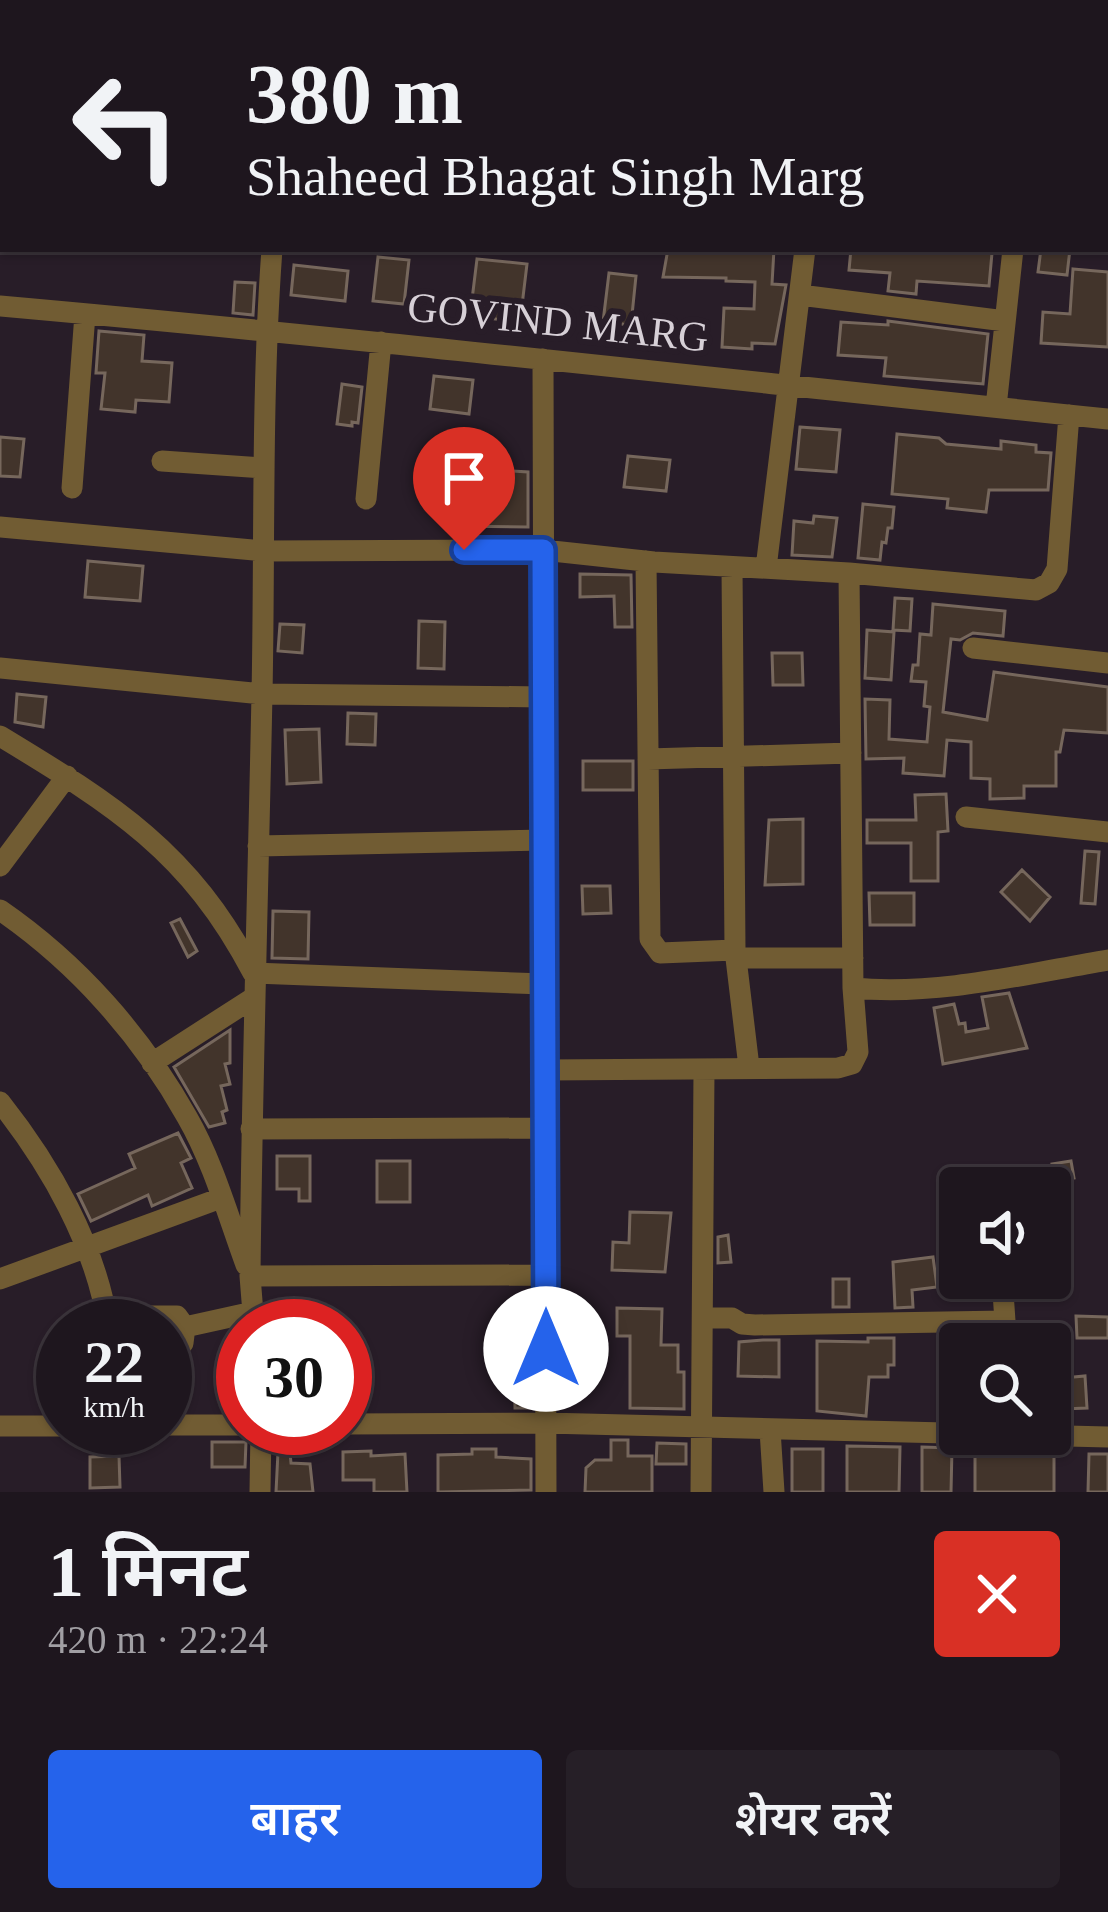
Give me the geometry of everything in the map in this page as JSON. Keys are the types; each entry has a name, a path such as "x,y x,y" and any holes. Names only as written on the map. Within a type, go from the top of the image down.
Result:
{"street":[{"path":"252,1299 253,973 266,330 272,252"},
{"path":"766,568 805,252"},
{"path":"996,407 1013,252"},
{"path":"800,295 1005,321"},
{"name":"GOVIND MARG","path":"0,306 1108,419"},
{"path":"72,488 85,314"},
{"path":"366,499 381,342"},
{"path":"543,359 546,1492"},
{"path":"0,526 263,551 543,550 1036,590 1049,583 1057,569 1069,415"},
{"path":"163,461 264,468"},
{"path":"646,561 653,948 660,953 853,958"},
{"path":"732,567 736,954 749,1067"},
{"path":"545,1070 838,1068 852,1064 858,1052 849,573"},
{"path":"973,648 1108,663"},
{"path":"0,668 262,694 544,697"},
{"path":"0,736 135,824 194,880 230,930 253,973"},
{"path":"648,759 851,753"},
{"path":"0,866 67,776"},
{"path":"966,817 1108,832"},
{"path":"258,847 544,840"},
{"path":"0,910 90,984 152,1063 189,1119 250,1276"},
{"path":"854,988 965,984 1108,961"},
{"path":"253,973 544,984"},
{"path":"152,1063 253,998"},
{"path":"701,1492 704,1070"},
{"path":"0,1102 57,1185 103,1299"},
{"path":"251,1129 545,1128"},
{"path":"0,1279 221,1198"},
{"path":"250,1276 545,1275"},
{"path":"704,1318 732,1318 742,1324 1005,1321 1003,1299"},
{"path":"372,1424 546,1423 939,1434"},
{"path":"0,1426 36,1426"},
{"path":"770,1430 773,1492"},
{"path":"1071,1436 1108,1437"},
{"path":"260,1492 261,1455"}],"building":[{"path":"667,252 774,252 772,284 786,285 775,344 752,343 752,349 722,347 724,308 754,309 755,282 663,277"},
{"path":"851,252 992,253 989,286 917,281 916,294 888,291 890,273 849,270"},
{"path":"1041,252 1070,252 1067,275 1038,272"},
{"path":"378,257 409,260 404,304 373,301"},
{"path":"477,259 527,264 520,322 470,316"},
{"path":"294,265 348,271 345,301 291,295"},
{"path":"1073,269 1108,272 1108,347 1041,343 1043,312 1070,314"},
{"path":"609,273 636,276 631,325 603,322"},
{"path":"235,282 255,283 253,315 233,313"},
{"path":"888,321 988,334 983,384 884,376 886,358 838,355 841,322 888,325"},
{"path":"99,331 144,335 142,361 172,363 169,402 136,400 135,412 101,409 105,373 96,373"},
{"path":"434,376 473,380 469,414 430,409"},
{"path":"342,384 362,387 358,423 352,426 337,424"},
{"path":"800,427 840,430 836,472 796,469"},
{"path":"897,434 1001,449 1001,441 1036,445 1036,452 1051,453 1048,490 989,490 986,512 947,508 948,499 892,494"},
{"path":"0,437 24,439 20,477 0,476"},
{"path":"628,456 670,460 666,491 624,487"},
{"path":"454,467 528,472 528,527 452,526"},
{"path":"863,504 894,507 880,560 858,558"},
{"path":"814,516 837,518 832,557 792,555 794,521 813,523"},
{"path":"88,561 143,566 140,601 85,597"},
{"path":"580,574 631,575 632,627 615,627 614,596 580,597"},
{"path":"895,598 912,599 910,631 893,630"},
{"path":"933,604 1005,611 1003,636 973,633 951,639 943,712 987,720 994,672 1108,687 1108,733 1064,730 1060,752 1056,752 1056,786 1024,786 1024,798 990,799 990,779 971,778 971,742 947,740 944,776 903,773 904,758 866,759 865,699 890,700 889,739 927,742 926,682 911,681 913,665 918,665 920,634 931,635"},
{"path":"419,621 445,622 444,669 418,668"},
{"path":"280,624 304,625 302,653 278,651"},
{"path":"867,630 894,632 891,680 865,678"},
{"path":"772,653 802,653 803,685 773,685"},
{"path":"17,694 46,697 43,727 15,722"},
{"path":"348,713 376,714 375,745 347,744"},
{"path":"319,729 321,782 287,784 285,730"},
{"path":"583,761 633,761 633,790 583,790"},
{"path":"946,794 948,831 938,832 938,881 911,881 911,843 867,843 867,820 916,820 915,795"},
{"path":"803,819 803,884 765,885 769,820"},
{"path":"1085,851 1099,852 1095,904 1081,903"},
{"path":"1022,870 1050,897 1030,921 1001,892"},
{"path":"582,886 610,886 611,913 583,914"},
{"path":"869,893 914,893 914,925 870,925"},
{"path":"273,911 309,912 308,959 272,958"},
{"path":"180,919 197,951 188,957 171,923"},
{"path":"1009,993 1027,1048 943,1064 934,1008 954,1004 966,1032 988,1028 982,997"},
{"path":"230,1030 230,1063 225,1064 230,1084 221,1086 225,1123 209,1127 174,1067"},
{"path":"178,1133 191,1158 181,1163 192,1188 152,1206 148,1195 91,1221 78,1194 135,1168 129,1154"},
{"path":"277,1156 310,1156 310,1201 299,1201 299,1189 277,1189"},
{"path":"377,1161 410,1161 410,1202 377,1202"},
{"path":"1071,1161 1074,1178 1071,1167 1052,1164"},
{"path":"630,1212 671,1213 665,1272 612,1270 613,1242 629,1243"},
{"path":"728,1235 731,1262 718,1263 718,1237"},
{"path":"933,1257 937,1287 912,1290 913,1307 895,1308 893,1262"},
{"path":"833,1279 849,1279 849,1307 833,1307"},
{"path":"617,1308 662,1309 661,1345 678,1345 684,1409 630,1408 630,1336 617,1336"},
{"path":"1076,1316 1108,1317 1108,1338 1077,1338"},
{"path":"868,1338 894,1338 894,1365 888,1365 888,1377 869,1377 866,1416 817,1411 817,1341 868,1342"},
{"path":"779,1340 779,1377 738,1376 739,1342"},
{"path":"514,1360 531,1360 531,1408 515,1408"},
{"path":"1085,1376 1087,1408 1071,1409 1071,1377"},
{"path":"611,1440 628,1440 628,1456 652,1456 652,1492 585,1492 586,1468 595,1460 611,1460"},
{"path":"212,1442 216,1442 216,1455 245,1455 245,1467 212,1467"},
{"path":"657,1443 686,1444 686,1464 656,1464"},
{"path":"847,1446 900,1447 899,1492 847,1492"},
{"path":"922,1447 939,1448 939,1455 952,1455 951,1492 922,1492"},
{"path":"472,1449 496,1449 496,1457 531,1459 531,1490 438,1492 438,1455 472,1454"},
{"path":"792,1449 823,1449 823,1492 792,1492"},
{"path":"405,1454 407,1492 374,1492 374,1480 343,1480 343,1455"},
{"path":"1089,1454 1108,1454 1108,1492 1088,1492"},
{"path":"278,1455 290,1455 291,1463 310,1464 313,1492 276,1492"},
{"path":"975,1455 1054,1455 1054,1492 975,1492"},
{"path":"119,1456 120,1487 90,1488 90,1457"}],"route":[{"path":"464,550 543,550 546,1349"}]}
